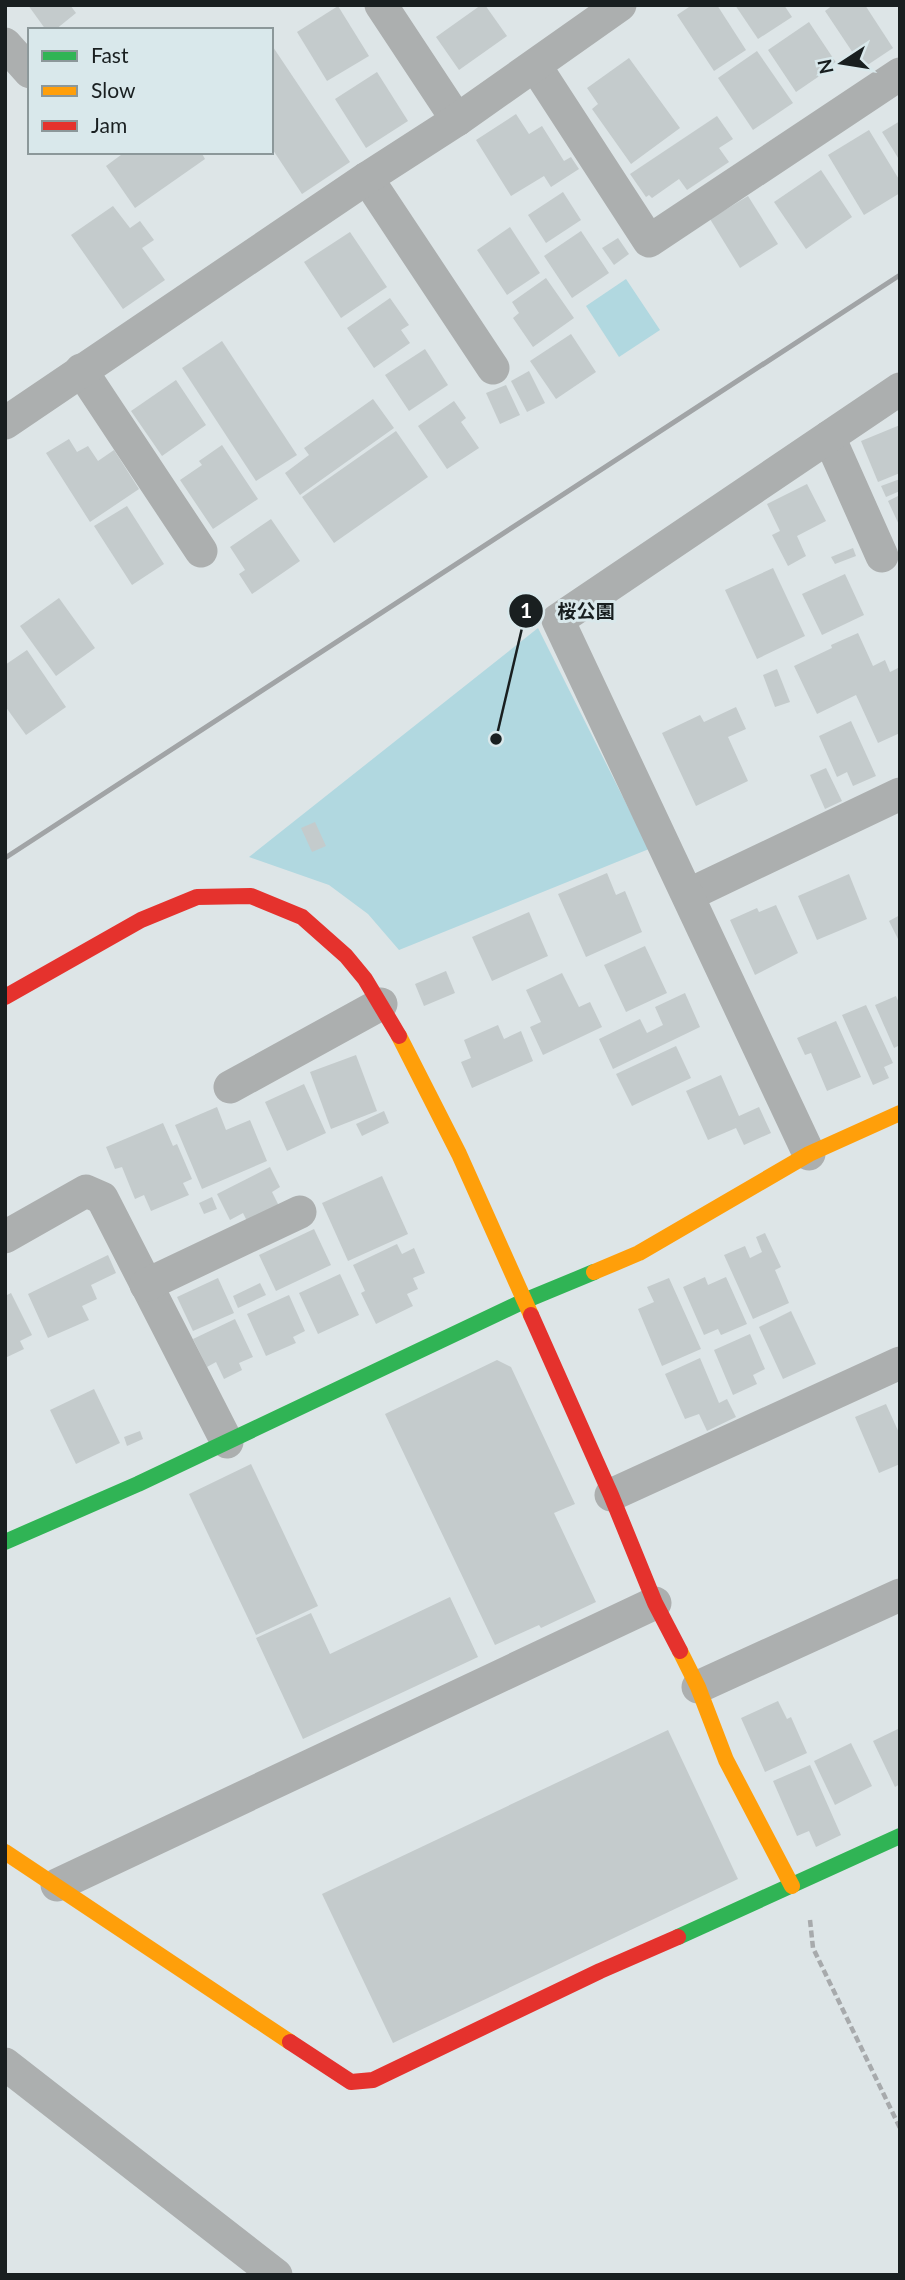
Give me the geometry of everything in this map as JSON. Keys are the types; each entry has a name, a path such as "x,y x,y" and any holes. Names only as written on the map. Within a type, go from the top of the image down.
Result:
{"street":[{"path":"381,5 457,120"},
{"path":"5,423 457,120 620,5"},
{"path":"5,44 28,70"},
{"path":"536,66 649,241 900,74"},
{"path":"367,178 493,368"},
{"path":"81,370 201,551"},
{"path":"810,1154 558,620 900,389"},
{"path":"829,437 882,556"},
{"path":"688,895 900,794"},
{"path":"5,996 141,920 197,897 251,896 302,917 346,956 365,979 396,1030 459,1154 611,1495 655,1603 698,1687 726,1760 754,1816 799,1883"},
{"path":"230,1087 380,1004"},
{"path":"5,1542 227,1442 524,1301 639,1253 810,1154 900,1113"},
{"path":"5,1237 86,1191 102,1198 227,1442"},
{"path":"146,1285 300,1212"},
{"path":"611,1495 900,1363"},
{"path":"698,1687 900,1595"},
{"path":"57,1885 655,1603"},
{"path":"5,1852 351,2082 373,2080 600,1971 900,1836"},
{"path":"5,2064 276,2275"}],"path":[{"path":"799,1883 813,1948 900,2128"}],"shaded area":[{"path":"626,279 660,330 619,357 586,306"},
{"path":"538,628 649,849 399,950 368,914 329,885 249,857"}],"building":[{"path":"28,5 70,5 76,13 57,28 45,28"},
{"path":"481,5 485,5 507,36 459,70 436,37"},
{"path":"692,5 717,5 746,50 714,71 677,15"},
{"path":"735,5 784,5 792,17 758,39"},
{"path":"833,5 865,5 893,48 863,68 825,11"},
{"path":"338,6 369,56 327,81 297,32"},
{"path":"809,22 837,64 796,92 768,50"},
{"path":"273,47 350,162 302,194 273,150"},
{"path":"757,51 793,103 753,130 718,78"},
{"path":"629,58 680,128 631,164 592,109 598,104 587,88"},
{"path":"377,72 408,121 366,148 335,99"},
{"path":"516,114 529,134 542,126 564,161 571,157 579,169 551,187 544,176 511,196 476,140"},
{"path":"717,116 733,139 719,148 729,162 687,190 679,179 652,198 649,195 646,197 630,174"},
{"path":"900,121 900,161 882,132"},
{"path":"869,130 900,181 900,193 864,215 828,155"},
{"path":"122,154 202,154 205,159 135,208 106,166"},
{"path":"821,170 852,217 806,249 774,202"},
{"path":"563,192 581,220 546,243 528,215"},
{"path":"748,196 778,244 740,268 710,219"},
{"path":"113,206 130,228 140,221 154,240 142,248 165,280 123,309 71,235"},
{"path":"510,227 540,273 507,295 477,250"},
{"path":"581,231 609,273 572,298 544,256"},
{"path":"350,232 387,287 341,318 304,262"},
{"path":"618,238 629,254 614,265 602,248"},
{"path":"546,278 574,318 533,347 513,318 519,313 512,302"},
{"path":"390,298 409,325 401,330 410,343 374,368 347,328"},
{"path":"571,334 596,372 556,399 530,361"},
{"path":"222,341 297,455 256,481 182,368"},
{"path":"425,349 448,385 409,411 385,375"},
{"path":"529,371 545,403 527,412 511,381"},
{"path":"176,380 206,425 162,456 131,411"},
{"path":"506,385 520,415 500,424 486,393"},
{"path":"373,399 394,428 300,495 285,473 309,455 304,448"},
{"path":"454,401 466,418 461,422 479,448 447,469 418,426"},
{"path":"900,425 900,473 878,482 861,441"},
{"path":"396,431 428,477 334,543 302,497"},
{"path":"69,439 77,452 88,446 98,461 114,450 139,489 90,522 46,453"},
{"path":"222,445 258,499 213,529 180,480 202,465 199,461"},
{"path":"900,479 900,491 886,497 881,486"},
{"path":"807,484 826,521 797,536 806,556 788,566 772,535 780,531 767,504"},
{"path":"900,495 900,527 888,501"},
{"path":"127,506 164,564 132,585 94,526"},
{"path":"271,519 300,561 252,594 239,574 245,570 230,547"},
{"path":"853,548 856,556 835,564 831,557"},
{"path":"773,568 805,636 757,659 725,590"},
{"path":"845,574 864,615 822,635 802,594"},
{"path":"59,598 95,648 56,676 20,626"},
{"path":"858,633 873,666 885,660 890,672 900,667 900,733 878,743 856,695 817,714 794,666"},
{"path":"27,650 66,707 26,735 5,706 5,665"},
{"path":"777,669 790,702 775,707 763,675"},
{"path":"736,707 746,729 728,737 748,781 696,806 662,733 700,715 704,722"},
{"path":"851,721 876,776 853,786 847,772 837,777 819,736"},
{"path":"826,768 842,801 825,809 810,775"},
{"path":"315,822 326,846 312,852 301,828"},
{"path":"607,873 616,895 625,891 642,932 586,957 558,894"},
{"path":"849,874 867,919 817,940 798,896"},
{"path":"776,905 798,953 755,975 730,920 757,908 759,912"},
{"path":"529,912 548,956 492,981 472,937"},
{"path":"900,915 900,943 889,921"},
{"path":"645,946 667,993 626,1012 604,965"},
{"path":"446,971 455,993 424,1006 415,984"},
{"path":"562,973 579,1007 590,1002 602,1027 543,1055 530,1027 541,1022 526,990"},
{"path":"685,993 700,1027 613,1069 599,1039 640,1019 647,1033 663,1025 655,1007"},
{"path":"896,996 900,1005 900,1045 894,1048 875,1005"},
{"path":"866,1005 893,1063 884,1067 889,1078 873,1085 842,1015"},
{"path":"836,1021 861,1077 827,1091 811,1053 805,1055 797,1038"},
{"path":"498,1025 504,1039 521,1031 533,1061 472,1088 461,1062 471,1058 464,1040"},
{"path":"676,1046 691,1078 632,1106 616,1074"},
{"path":"356,1055 377,1111 331,1129 310,1072"},
{"path":"721,1075 739,1116 759,1107 771,1133 744,1145 736,1128 708,1140 686,1091"},
{"path":"304,1084 326,1133 287,1151 265,1102"},
{"path":"217,1107 226,1130 250,1120 267,1161 202,1189 175,1125"},
{"path":"384,1111 389,1123 362,1136 356,1124"},
{"path":"163,1123 173,1146 177,1144 192,1179 183,1183 189,1195 151,1211 144,1195 135,1199 122,1167 115,1169 106,1147"},
{"path":"270,1167 280,1187 272,1192 280,1208 249,1225 243,1213 230,1220 217,1194"},
{"path":"382,1176 408,1234 348,1261 322,1203"},
{"path":"212,1197 217,1209 204,1214 199,1203"},
{"path":"314,1229 331,1265 276,1291 259,1255"},
{"path":"765,1233 781,1267 775,1270 789,1303 753,1319 724,1255 745,1246 750,1258 762,1252 756,1237"},
{"path":"397,1244 402,1254 414,1248 425,1273 413,1278 418,1289 407,1294 413,1306 376,1324 361,1293 365,1291 353,1265"},
{"path":"108,1255 116,1273 91,1285 97,1299 82,1306 89,1320 48,1338 28,1294"},
{"path":"340,1274 359,1315 318,1334 299,1293"},
{"path":"705,1277 708,1285 726,1277 747,1324 721,1335 718,1329 704,1335 683,1287"},
{"path":"218,1278 234,1313 193,1331 177,1297"},
{"path":"669,1278 701,1349 662,1366 638,1309 654,1302 647,1287"},
{"path":"260,1283 266,1295 238,1308 233,1296"},
{"path":"11,1293 32,1335 20,1341 24,1349 5,1358 5,1296"},
{"path":"289,1295 305,1331 293,1337 296,1343 266,1356 247,1314"},
{"path":"791,1311 816,1364 783,1379 759,1327"},
{"path":"235,1319 253,1357 239,1363 242,1370 224,1379 216,1362 207,1367 193,1339"},
{"path":"750,1334 765,1369 753,1375 757,1384 733,1395 714,1350"},
{"path":"700,1358 719,1403 727,1399 736,1417 707,1431 699,1414 685,1419 665,1374"},
{"path":"497,1360 511,1367 575,1504 554,1513 596,1602 541,1628 539,1625 495,1645 385,1414"},
{"path":"94,1389 120,1443 76,1464 50,1410"},
{"path":"886,1404 900,1435 900,1464 879,1473 855,1417"},
{"path":"140,1431 143,1439 127,1446 124,1437"},
{"path":"251,1464 318,1606 256,1635 189,1494"},
{"path":"450,1597 478,1657 303,1739 256,1638 311,1613 330,1654"},
{"path":"778,1701 787,1719 791,1717 807,1753 765,1772 741,1718"},
{"path":"900,1728 900,1784 895,1787 873,1741"},
{"path":"668,1730 738,1879 393,2043 322,1894"},
{"path":"851,1743 872,1786 835,1805 814,1761"},
{"path":"810,1765 841,1835 816,1847 809,1831 797,1836 773,1781"}],"railway":[{"path":"5,858 900,275"}],"traffic: fast":[{"path":"5,1542 138,1484 524,1301 594,1272"},
{"path":"678,1937 900,1836"}],"traffic: slow":[{"path":"399,1036 459,1154 531,1315"},
{"path":"594,1272 639,1253 809,1154 900,1113"},
{"path":"680,1651 698,1687 726,1760 792,1886"},
{"path":"5,1852 290,2042"}],"traffic: jam":[{"path":"5,997 141,920 197,897 251,896 302,917 346,956 365,979 399,1036"},
{"path":"531,1315 611,1495 655,1603 680,1651"},
{"path":"290,2042 351,2082 373,2080 600,1971 678,1937"}],"place":[{"name":"桜公園","path":"496,739"}]}
